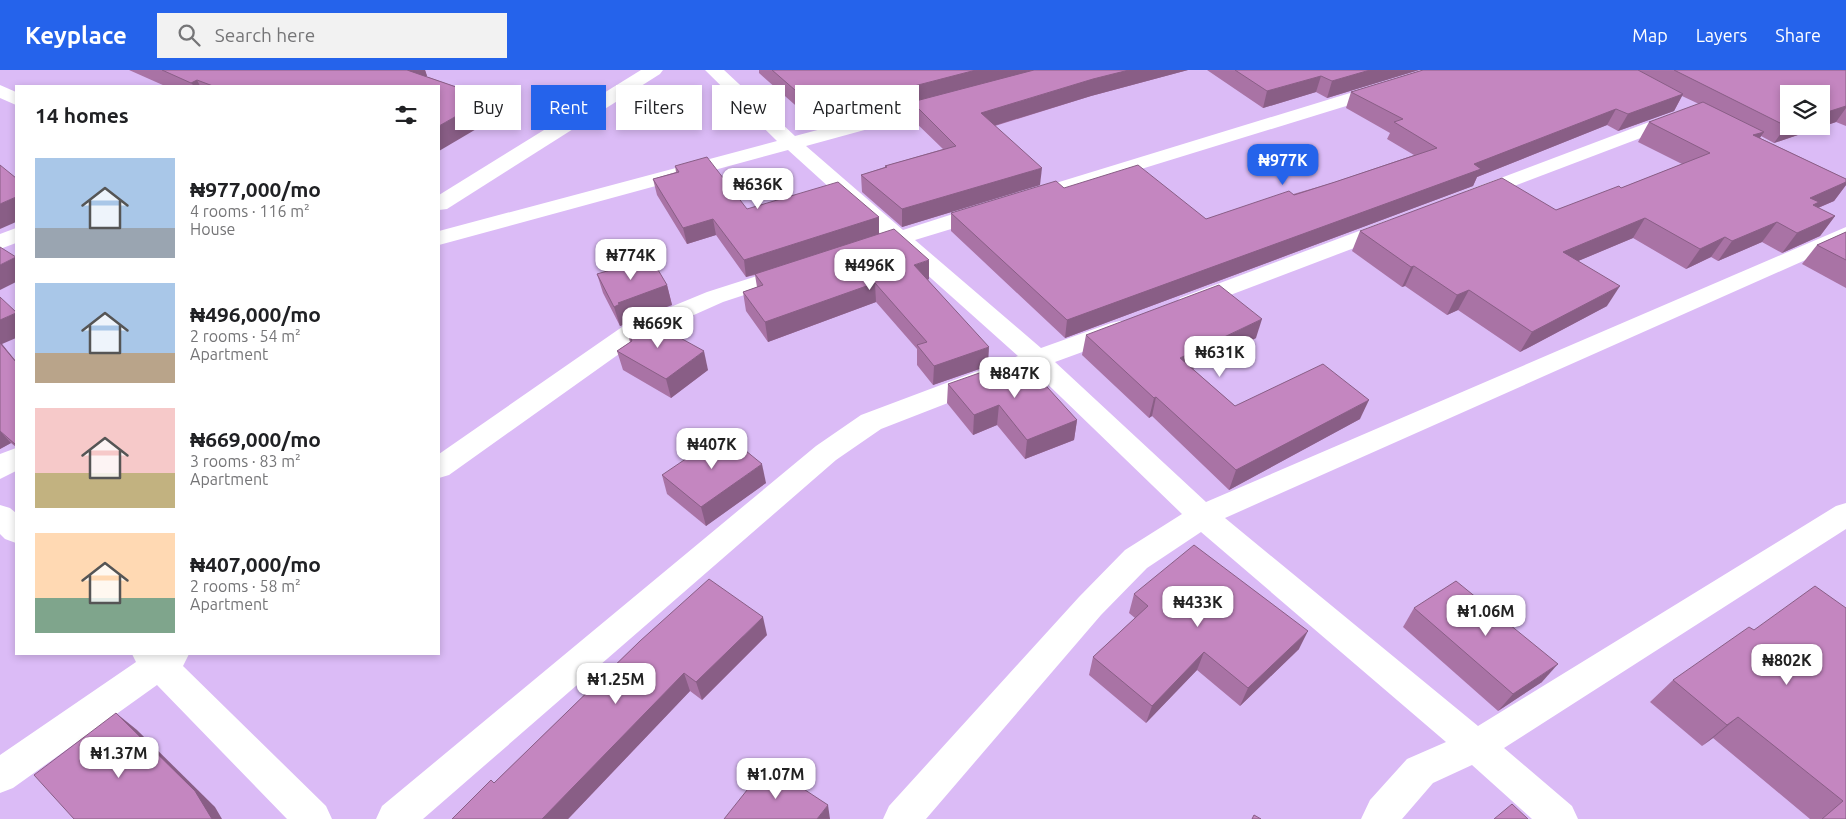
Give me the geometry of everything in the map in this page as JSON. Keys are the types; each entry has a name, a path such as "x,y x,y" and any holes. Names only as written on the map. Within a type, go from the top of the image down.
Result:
{"street":[{"path":"440,203 654,70"},
{"path":"714,70 792,144 1038,360 1202,516 1476,746 1558,819"},
{"path":"863,249 1444,70"},
{"path":"0,91 15,98"},
{"path":"440,238 971,95"},
{"path":"1453,202 1697,114 1667,98"},
{"path":"0,113 15,107"},
{"path":"1167,311 1416,216"},
{"path":"902,819 1090,606 1136,559 1202,516 1846,234"},
{"path":"0,242 15,235"},
{"path":"440,467 631,333 715,296 807,267"},
{"path":"395,819 826,453 871,422 943,393 1038,360 1139,321"},
{"path":"0,468 15,459"},
{"path":"1380,819 1420,770 1476,746 1846,514"},
{"path":"0,516 15,530"},
{"path":"0,776 160,657 314,819"}],"building":[{"path":"162,70 407,70 455,87 455,117 440,125 440,85 210,85 197,80 191,83"},
{"path":"772,70 976,70 918,85 795,85 795,90"},
{"path":"1034,70 1129,70 981,113 1042,168 902,209 861,175 887,167 885,166 956,146 919,109 919,100"},
{"path":"1235,70 1370,70 1332,81 1321,76 1267,91"},
{"path":"1423,70 1638,70 1683,94 1628,114 1616,109 1474,164 1481,169 1067,320 951,213 1056,181 1064,188 1138,165 1206,219 1289,191 1294,195 1437,148 1394,122 1403,119 1351,92"},
{"path":"1674,70 1846,70 1846,106 1830,111 1830,85 1780,85 1780,123"},
{"path":"1703,102 1764,132 1753,135 1846,179 1846,182 1810,198 1819,202 1813,205 1835,216 1797,233 1777,222 1732,241 1725,237 1700,249 1645,218 1563,252 1620,286 1532,332 1469,290 1457,295 1414,266 1411,267 1360,231 1502,178 1556,210 1619,186 1621,188 1710,153 1649,122"},
{"path":"707,157 747,209 838,182 879,217 744,260 713,219 683,228 653,179 679,172 675,166"},
{"path":"0,165 15,177 15,197 0,204"},
{"path":"894,229 929,260 914,265 989,347 934,366 917,345 927,342 875,283 765,322 743,292 763,285 755,274"},
{"path":"1846,232 1846,260 1817,245"},
{"path":"0,247 15,258 0,265"},
{"path":"651,258 667,285 618,303 620,304 614,307 597,274"},
{"path":"1219,285 1262,319 1180,358 1235,406 1323,364 1369,400 1236,470 1086,335"},
{"path":"0,297 15,311 15,313 0,320"},
{"path":"644,318 704,351 666,379 617,351 632,341 626,328"},
{"path":"0,343 15,361 15,444 0,431"},
{"path":"1005,364 1012,372 1028,366 1077,420 1027,440 999,405 974,415 948,384"},
{"path":"724,433 762,464 701,507 662,475"},
{"path":"1194,545 1308,631 1248,688 1204,652 1152,706 1093,657 1148,606 1134,594"},
{"path":"709,579 763,617 696,682 684,673 542,819 452,819 491,780 494,783 640,641"},
{"path":"1456,581 1558,664 1513,694 1414,608"},
{"path":"1815,586 1846,608 1846,819 1822,819 1843,801 1738,717 1727,725 1673,680 1749,627 1754,630"},
{"path":"116,713 195,791 212,819 74,819 34,775"},
{"path":"767,765 828,805 817,819 724,819"},
{"path":"1512,804 1528,819 1494,819"},
{"path":"1254,815 1261,819 1252,819"}]}
